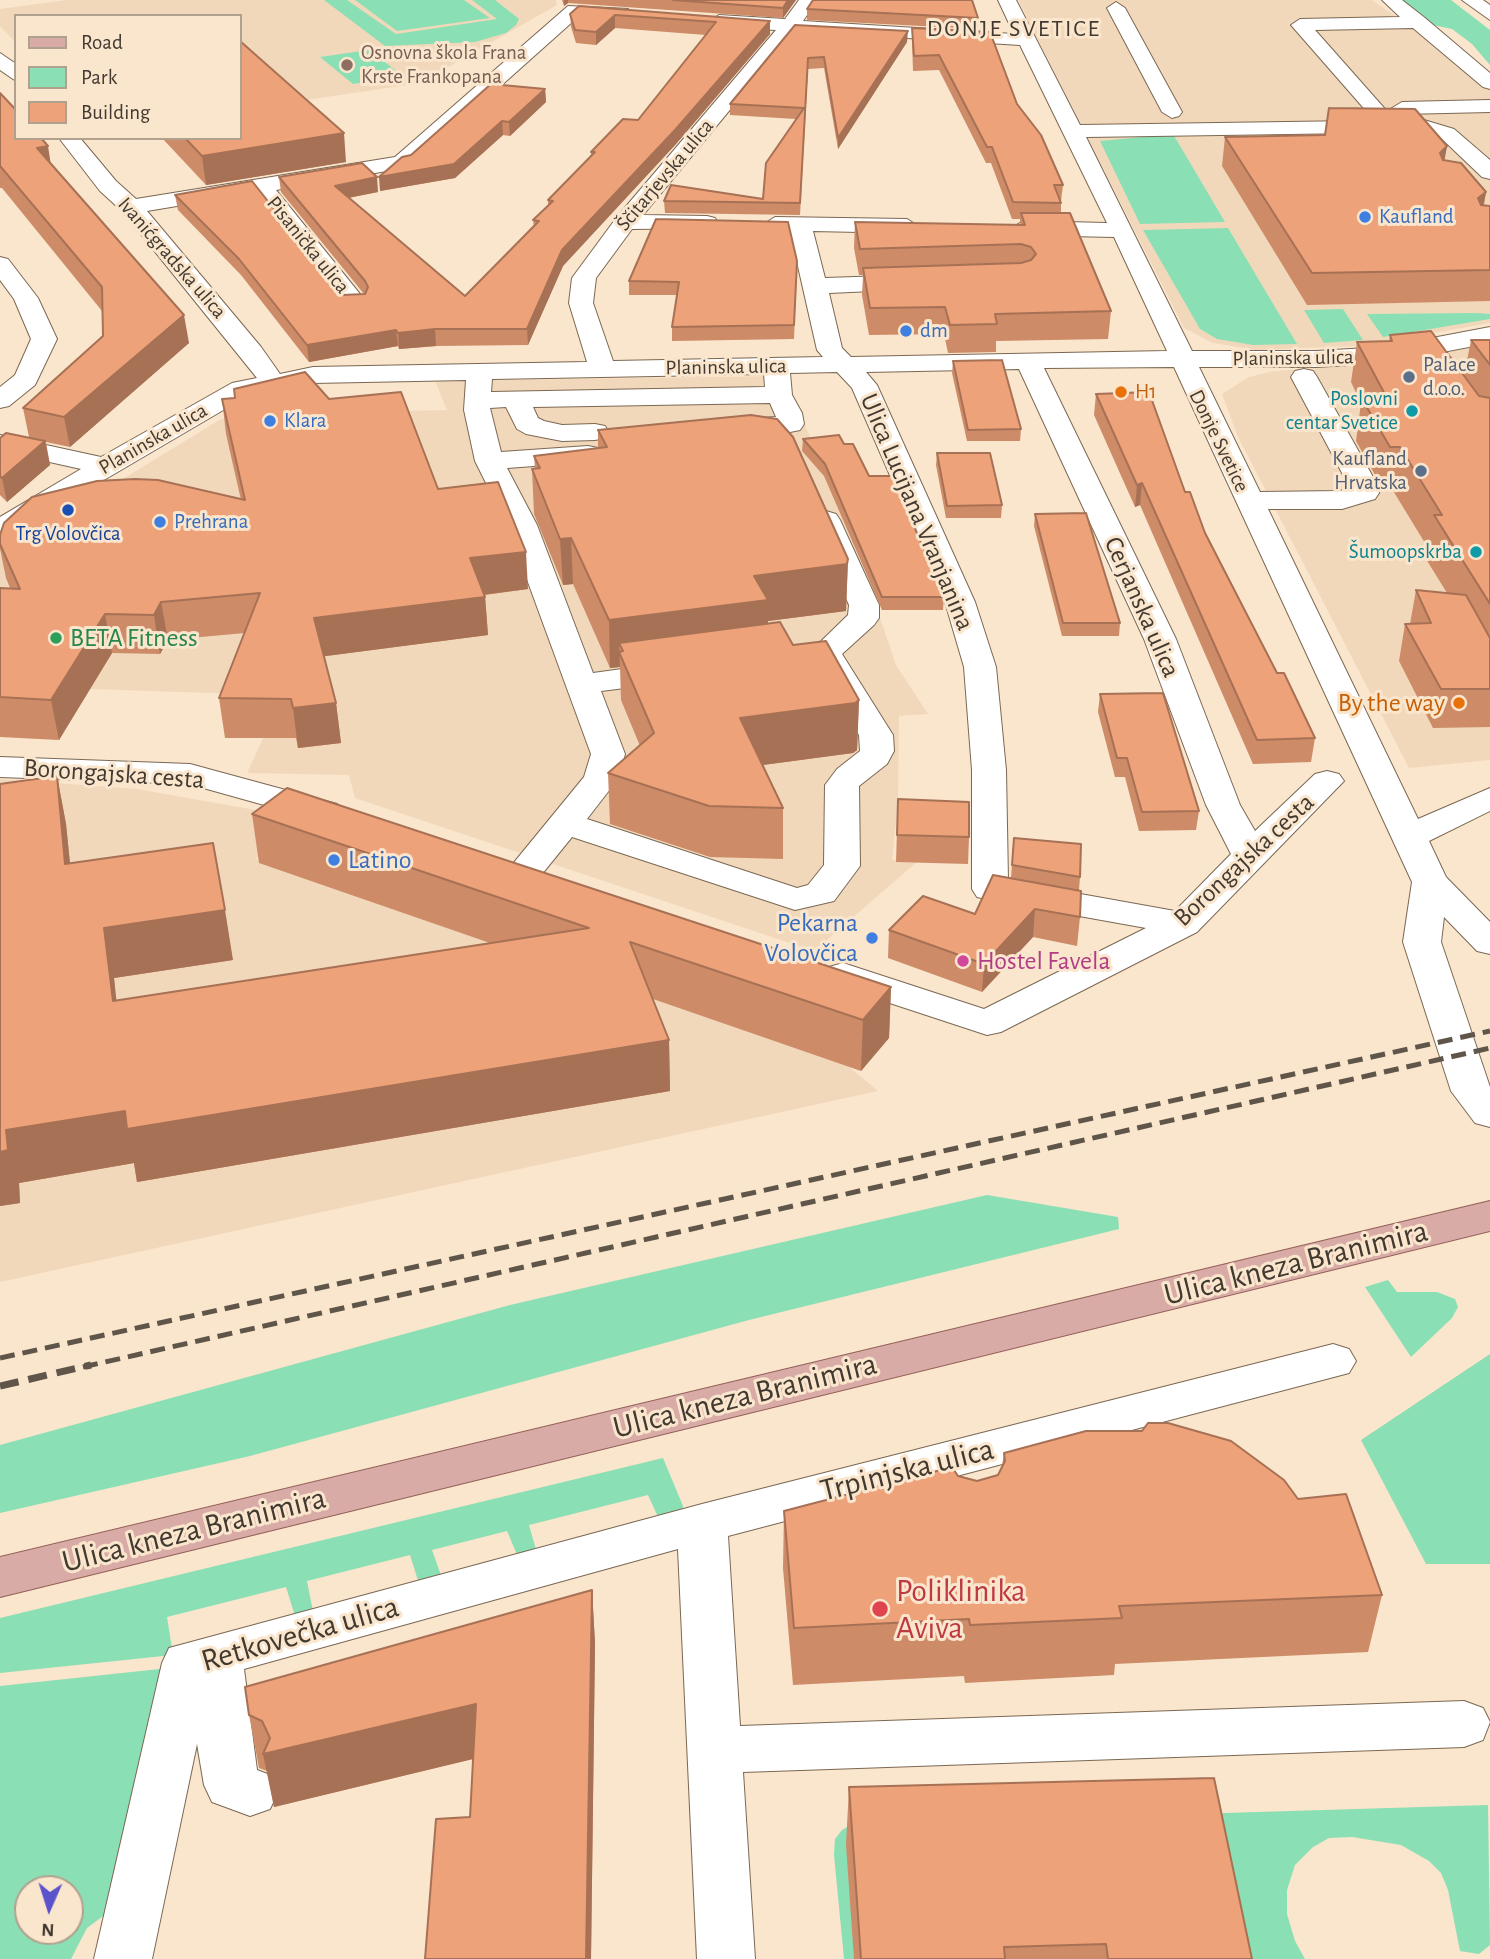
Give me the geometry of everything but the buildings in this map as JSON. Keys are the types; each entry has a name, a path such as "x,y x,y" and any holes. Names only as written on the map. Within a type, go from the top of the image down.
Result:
{"main road":[{"name":"Ulica kneza Branimira","path":"0,1577 1490,1216"}],"street":[{"name":"Ščitarjevska ulica","path":"599,370 600,357 581,303 584,278 625,222 789,27 808,0"},
{"name":"Donje Svetice","path":"1007,0 1122,230 1180,359 1430,882 1490,943"},
{"path":"1391,0 1490,83"},
{"path":"1471,0 1490,14"},
{"path":"1116,8 1172,112"},
{"path":"131,207 402,162 575,10 640,15"},
{"path":"694,19 1027,40"},
{"path":"1375,109 1300,24 1418,22"},
{"path":"0,59 14,73"},
{"path":"1068,122 1172,112 1490,106"},
{"path":"1068,122 1413,125 1447,133 1485,179"},
{"name":"Ivanićgradska ulica","path":"71,140 108,186 131,207 252,352 272,381"},
{"name":"Pisanička ulica","path":"261,186 355,304"},
{"path":"625,222 934,227"},
{"path":"800,224 812,279 817,286 830,350 845,364"},
{"path":"1001,228 1122,230"},
{"path":"0,264 26,299 44,339 26,379 0,400"},
{"path":"817,286 937,282"},
{"name":"Planinska ulica","path":"0,529 209,405 241,389 313,375 478,386 599,370 1028,361 1316,359 1385,355 1490,335"},
{"path":"1413,350 1437,366"},
{"name":"Cerjanska ulica","path":"1028,361 1160,639 1223,805 1250,855"},
{"name":"Ulica Lucijana Vranjanina","path":"845,364 864,385 960,602 980,667 989,770 990,888 1184,924"},
{"path":"776,366 779,395 789,412 790,424 712,439 780,453"},
{"path":"1248,501 1342,500 1365,493 1364,486 1304,377"},
{"path":"565,884 512,867 565,823 601,779 607,766 608,754 522,525 489,461 478,386 516,400 779,395"},
{"path":"489,461 618,442 536,428 527,423 516,400"},
{"path":"0,443 105,466"},
{"path":"565,823 794,899 821,893 842,866 842,785 849,776 875,757 876,735 813,654 863,618 864,605 813,490"},
{"path":"1266,539 1308,500"},
{"path":"580,684 703,668"},
{"name":"Borongajska cesta","path":"0,767 190,774 355,820"},
{"name":"Borongajska cesta","path":"816,966 987,1023 1184,924 1250,855 1327,782"},
{"path":"1409,837 1490,798"},
{"path":"1430,882 1422,942 1471,1091 1490,1114"},
{"name":"Trpinjska ulica","path":"702,1523 1333,1361"},
{"path":"960,1457 970,1503"},
{"path":"702,1523 726,1959"},
{"name":"Retkovečka ulica","path":"123,1959 188,1663 702,1523"},
{"path":"216,1655 223,1736 232,1786 250,1792"},
{"path":"715,1750 1464,1724"}],"shaded area":[{"name":"Osnovna škola Frana Krste Frankopana","path":"67,0 556,0 557,5 420,83 242,110 242,14 14,14 14,41 0,26 0,9"},
{"path":"1018,0 1372,0 1429,39 1490,90 1490,323 1359,346 1256,350 1213,343 1184,328"},
{"path":"1490,344 1490,760 1409,768 1238,437 1222,394 1249,377 1274,371 1390,363"},
{"path":"784,376 852,535 896,665 928,714 899,716 898,801 892,860 917,862 814,951 355,798 349,775 247,773 274,714 272,695 0,686 0,554 221,419 286,403 350,412 447,410 435,381"},
{"path":"0,779 137,789 295,817 256,859 830,1051 878,1091 0,1282"}],"green space":[{"path":"324,0 347,0 396,34 497,19 472,0 495,0 519,19 506,33 475,42 385,46"},
{"path":"355,0 464,0 490,18 397,31"},
{"path":"1399,0 1451,0 1490,30 1490,65 1472,44 1452,29 1428,24"},
{"path":"369,50 403,76 353,84 320,57"},
{"path":"1173,134 1225,222 1140,224 1100,141"},
{"path":"1228,228 1297,344 1253,345 1217,339 1200,329 1143,230"},
{"path":"1343,309 1363,340 1324,343 1304,310"},
{"path":"1367,314 1490,314 1490,319 1383,337"},
{"path":"987,1195 1118,1217 1119,1229 749,1320 250,1456 0,1513 0,1445 510,1305"},
{"path":"1388,1280 1397,1292 1437,1292 1455,1299 1458,1307 1452,1318 1411,1357 1365,1287"},
{"path":"1490,1354 1490,1564 1426,1564 1361,1440"},
{"path":"663,1458 683,1506 682,1513 659,1519 648,1495 529,1525 537,1553 518,1557 507,1531 432,1550 443,1581 420,1587 410,1555 307,1581 313,1611 295,1616 286,1587 167,1617 173,1655 0,1673 0,1618"},
{"path":"169,1668 114,1908 87,1928 84,1934 84,1875 14,1875 14,1945 78,1945 71,1959 0,1959 0,1686"},
{"path":"1488,1805 1490,1945 1479,1954 1460,1951 1448,1890 1441,1873 1429,1861 1401,1845 1352,1837 1329,1838 1313,1847 1295,1865 1287,1890 1287,1914 1295,1941 1305,1959 1228,1959 1059,1818"},
{"path":"852,1824 854,1959 844,1959 834,1855 835,1839 842,1830"}],"railway":[{"path":"0,1358 1490,1031"},
{"path":"83,1367 1490,1048"},
{"path":"0,1386 91,1365"}],"place":[{"name":"Osnovna škola Frana Krste Frankopana","path":"347,65"},
{"name":"Kaufland","path":"1365,217"},
{"name":"dm","path":"906,331"},
{"name":"Palace d.o.o.","path":"1409,377"},
{"name":"H1","path":"1121,392"},
{"name":"Poslovni centar Svetice","path":"1412,411"},
{"name":"Klara","path":"270,421"},
{"name":"Kaufland Hrvatska","path":"1421,471"},
{"name":"Trg Volovčica","path":"68,510"},
{"name":"Prehrana","path":"160,522"},
{"name":"Šumoopskrba","path":"1476,552"},
{"name":"BETA Fitness","path":"56,638"},
{"name":"By the way","path":"1459,703"},
{"name":"Latino","path":"334,860"},
{"name":"Pekarna Volovčica","path":"872,938"},
{"name":"Hostel Favela","path":"963,961"},
{"name":"Poliklinika Aviva","path":"880,1609"}],"district":[{"name":"DONJE SVETICE","path":"1014,29"}]}
